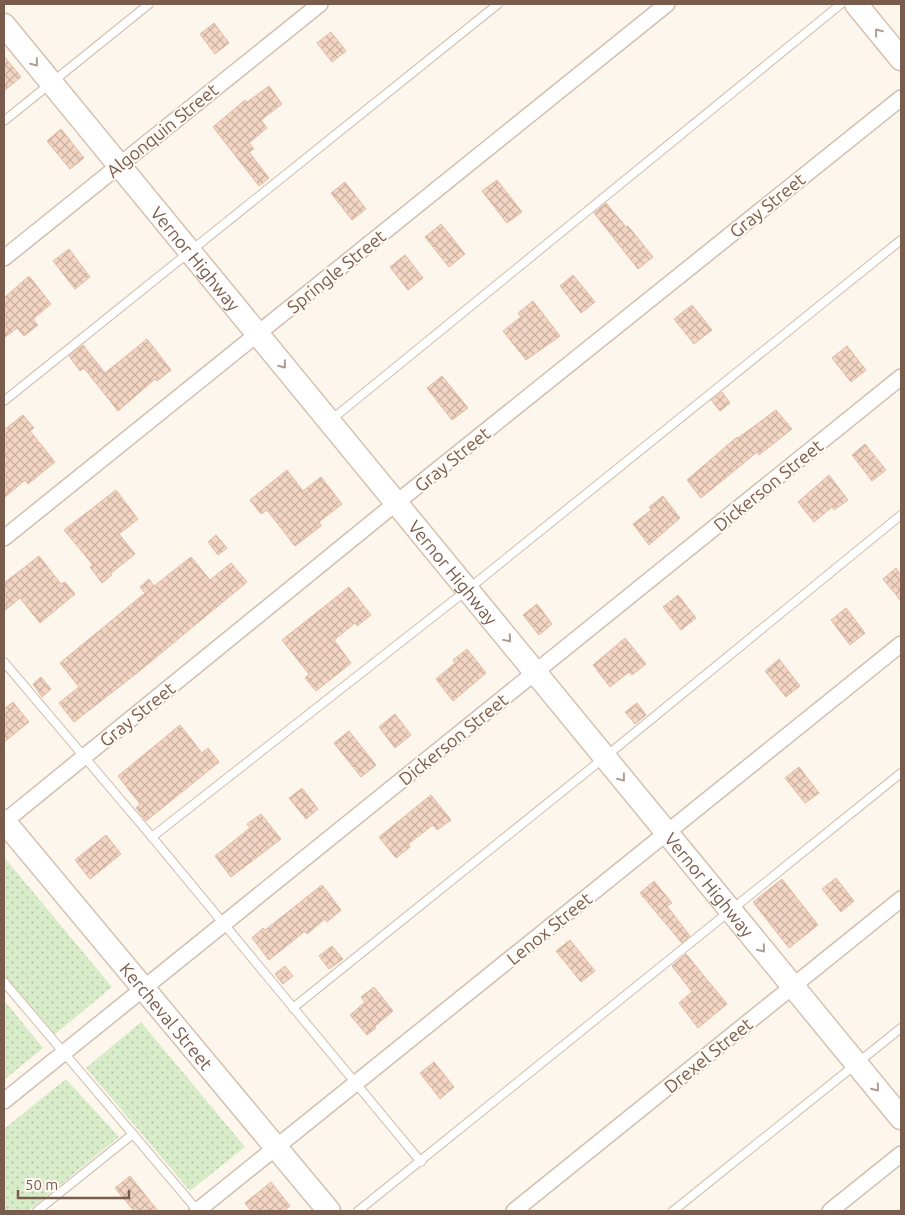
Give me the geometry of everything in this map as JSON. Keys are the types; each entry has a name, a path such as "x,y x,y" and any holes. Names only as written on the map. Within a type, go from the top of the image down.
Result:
{"street":[{"name":"Algonquin Street","path":"4,258 320,4"},
{"name":"Springle Street","path":"4,538 668,4"},
{"path":"856,4 901,59"},
{"name":"Vernor Highway","path":"4,25 901,1118"},
{"name":"Gray Street","path":"4,821 901,98"},
{"name":"Dickerson Street","path":"4,1101 901,377"},
{"name":"Lenox Street","path":"198,1211 901,644"},
{"name":"Kercheval Street","path":"4,821 329,1211"},
{"name":"Drexel Street","path":"514,1211 901,899"},
{"path":"830,1211 901,1154"}],"lane":[{"path":"4,121 149,4"},
{"path":"4,401 498,4"},
{"path":"329,421 841,4"},
{"path":"152,837 468,590 901,240"},
{"path":"293,1008 605,757 901,515"},
{"path":"4,662 152,837 420,1162"},
{"path":"358,1211 901,773"},
{"path":"4,982 198,1211"},
{"path":"674,1211 901,1028"},
{"path":"37,1211 133,1134"}],"green space":[{"path":"4,857 112,987 54,1035 4,975"},
{"path":"4,1000 43,1048 4,1080"},
{"path":"141,1022 245,1147 190,1191 86,1068"},
{"path":"66,1079 119,1137 28,1211 4,1211 4,1129"}],"building":[{"path":"214,23 229,43 215,54 200,34"},
{"path":"331,32 346,51 332,62 317,43"},
{"path":"4,56 21,77 4,91"},
{"path":"269,86 282,104 261,120 267,128 249,143 254,149 249,152 269,178 259,186 213,127 245,100 247,102"},
{"path":"61,129 84,158 70,169 47,141"},
{"path":"497,180 522,212 507,223 482,191"},
{"path":"345,182 366,209 352,220 331,193"},
{"path":"606,203 653,257 638,269 594,213"},
{"path":"441,224 465,254 449,267 425,237"},
{"path":"69,249 90,277 75,289 53,261"},
{"path":"405,255 423,278 408,290 390,267"},
{"path":"573,275 595,302 581,313 560,286"},
{"path":"29,276 51,304 33,319 38,325 24,336 17,328 4,338 4,298"},
{"path":"533,301 560,336 526,360 503,331 521,317 518,313"},
{"path":"692,305 712,330 694,344 674,319"},
{"path":"147,339 171,370 157,381 155,379 118,411 84,368 80,371 69,356 83,345 105,373"},
{"path":"847,346 866,370 851,382 832,358"},
{"path":"442,376 468,408 452,420 427,388"},
{"path":"722,392 730,403 720,411 711,400"},
{"path":"776,410 792,429 759,455 757,452 701,498 687,480 737,437"},
{"path":"23,415 34,428 30,431 55,462 28,484 25,480 4,498 4,430"},
{"path":"865,444 886,470 872,481 852,455"},
{"path":"287,470 303,491 321,477 342,504 319,522 321,526 295,546 267,510 261,514 250,500"},
{"path":"829,475 848,500 834,510 832,507 814,522 798,502"},
{"path":"116,490 138,519 119,534 135,554 102,583 90,567 93,565 64,530"},
{"path":"663,496 680,518 649,545 633,524 651,510 649,507"},
{"path":"216,535 227,548 218,555 208,542"},
{"path":"39,556 61,584 65,582 75,594 40,623 20,598 4,611 4,583"},
{"path":"191,557 210,580 231,563 247,582 137,673 74,722 59,703 79,687 60,663 145,593 140,587 149,579 154,586"},
{"path":"896,568 901,575 901,601 883,579"},
{"path":"349,587 371,615 357,626 355,623 334,640 351,663 316,691 305,678 309,674 282,640"},
{"path":"678,595 696,618 681,630 663,607"},
{"path":"537,604 552,624 539,635 523,615"},
{"path":"846,608 865,633 850,645 831,620"},
{"path":"625,638 646,664 632,675 629,672 610,687 593,665"},
{"path":"467,649 486,673 453,701 436,679 455,663 453,660"},
{"path":"779,659 800,686 786,697 765,671"},
{"path":"41,677 51,689 42,697 33,684"},
{"path":"13,702 29,722 4,742 4,709"},
{"path":"637,703 646,715 635,724 625,712"},
{"path":"395,714 411,735 395,748 379,727"},
{"path":"180,725 202,753 208,748 219,762 146,821 136,808 140,804 118,776"},
{"path":"349,731 376,765 361,777 334,743"},
{"path":"799,767 819,793 805,803 785,778"},
{"path":"302,788 318,809 306,819 289,798"},
{"path":"431,795 451,820 437,830 433,825 408,844 410,847 396,858 379,837"},
{"path":"261,814 281,839 231,877 215,856 250,828 247,824"},
{"path":"106,835 121,854 90,879 75,860"},
{"path":"836,878 854,901 841,912 822,889"},
{"path":"782,879 818,925 789,948 753,902"},
{"path":"654,881 672,903 667,906 690,936 682,943 640,893"},
{"path":"322,885 341,910 327,922 325,919 307,934 305,931 269,960 252,938"},
{"path":"570,940 595,971 581,982 556,951"},
{"path":"332,946 343,959 329,969 319,956"},
{"path":"686,954 727,1004 698,1028 679,1003 692,992 672,966"},
{"path":"285,966 293,976 283,984 275,974"},
{"path":"374,987 393,1011 367,1035 350,1015 365,1002 361,997"},
{"path":"434,1062 454,1087 440,1099 420,1073"},
{"path":"130,1176 158,1211 134,1211 115,1188"},
{"path":"271,1182 290,1206 284,1211 251,1211 245,1203"}]}
